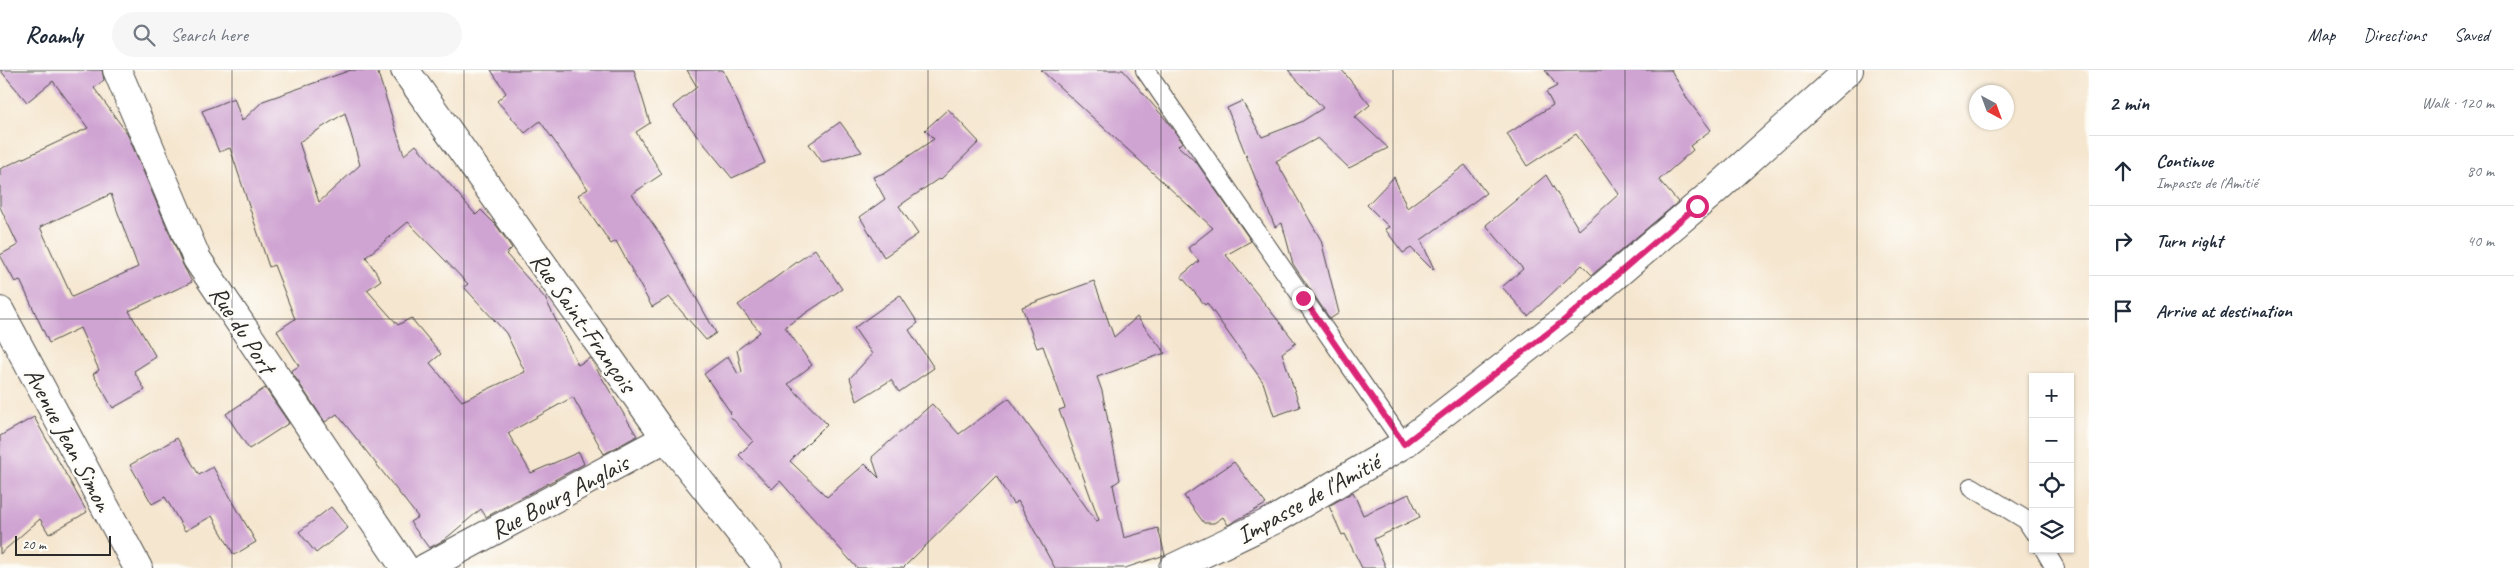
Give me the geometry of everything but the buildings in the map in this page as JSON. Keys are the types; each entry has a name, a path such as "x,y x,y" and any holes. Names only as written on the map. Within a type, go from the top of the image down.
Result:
{"street":[{"name":"Rue du Port","path":"117,70 197,260 404,568"},
{"name":"Rue Saint-François","path":"406,70 666,438 768,568"},
{"name":"Impasse de l'Amitié","path":"1173,568 1276,519 1404,444 1562,322 1712,193 1849,70"},
{"name":"Avenue Jean Simon","path":"0,311 138,568"},
{"name":"Rue Bourg Anglais","path":"425,568 666,438"}],"lane":[{"path":"1145,70 1404,444"},
{"path":"1972,486 2026,520 2029,525"},
{"path":"2046,553 2055,568"}],"route":[{"path":"1303,298 1404,444 1562,322 1697,206"}]}
